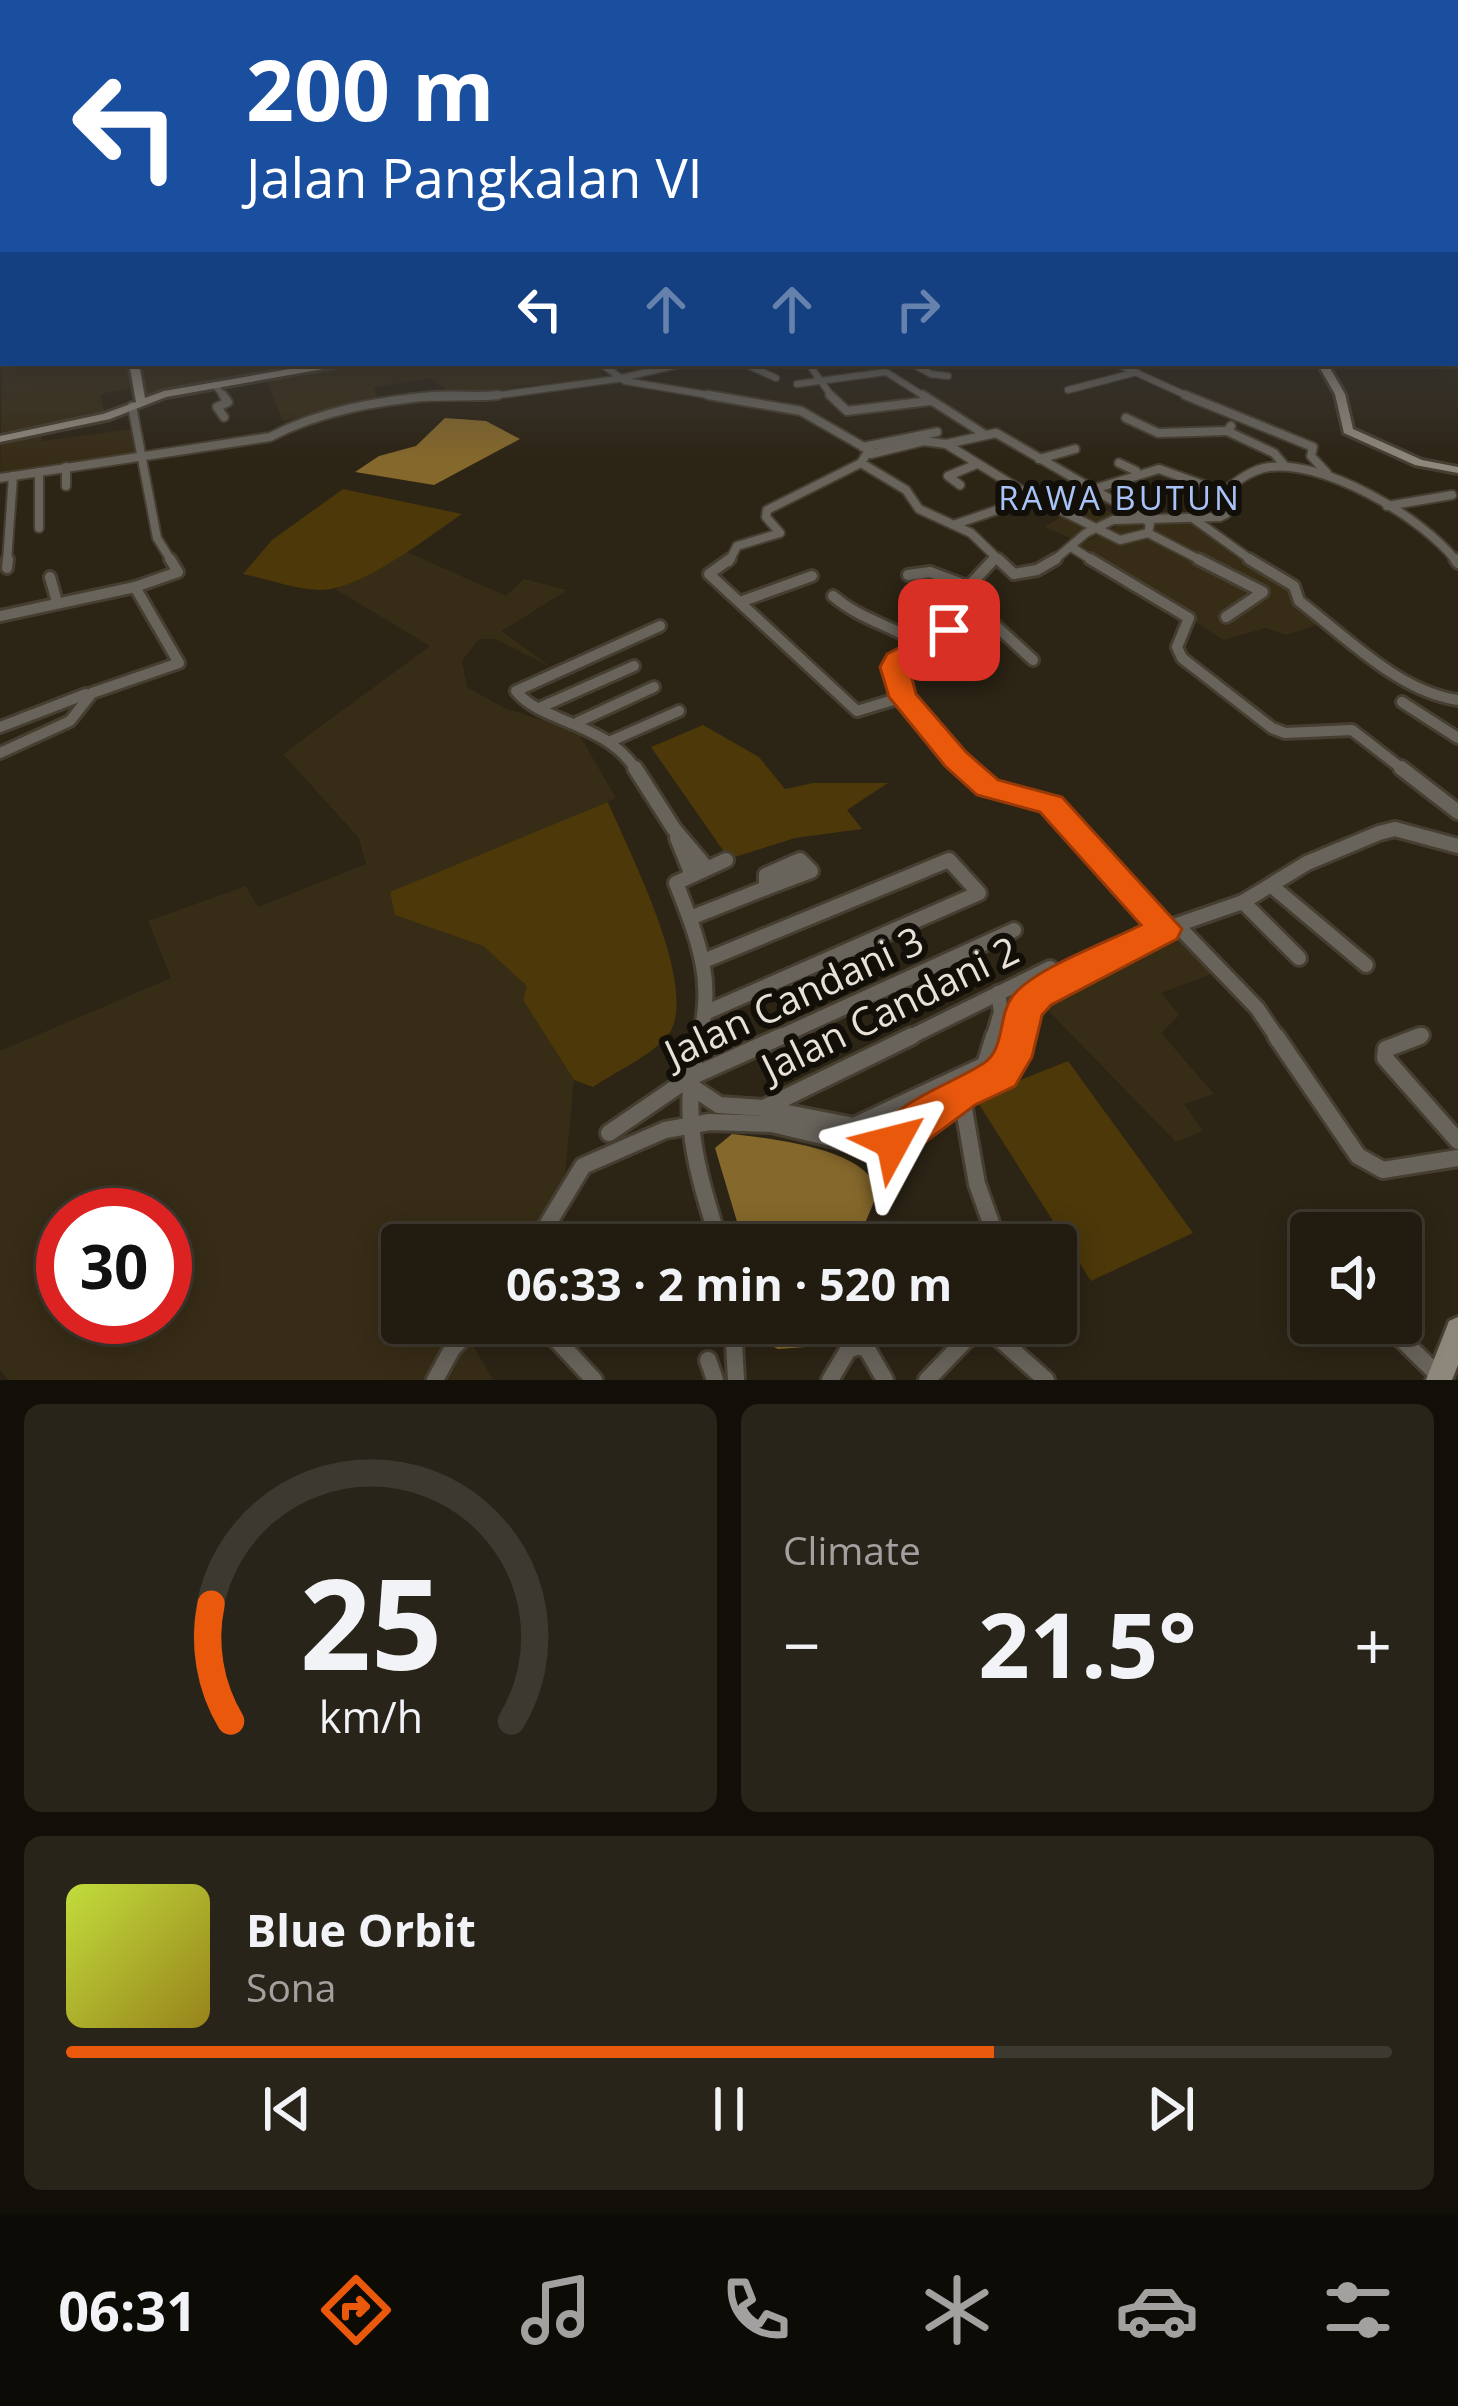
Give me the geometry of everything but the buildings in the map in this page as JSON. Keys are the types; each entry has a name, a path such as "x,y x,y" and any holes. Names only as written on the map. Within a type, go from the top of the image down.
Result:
{"street":[{"path":"0,616 135,587 171,577 179,569 157,538 140,455 134,366"},
{"path":"0,439 106,417 136,404 215,385 323,366"},
{"path":"603,366 616,379 801,411 867,450 924,441 946,444 996,433 1150,524 1148,532"},
{"path":"0,478 270,437 305,419 355,408 616,379 671,366"},
{"path":"750,366 776,378"},
{"path":"810,366 820,384 849,411 932,400"},
{"path":"797,384 820,384 909,366"},
{"path":"916,366 948,376"},
{"path":"1122,366 1237,419 1313,447 1311,456 1330,475 1387,506 1456,556"},
{"path":"1324,366 1340,394 1348,431 1419,463 1458,470"},
{"path":"886,372 984,434"},
{"path":"1068,390 1136,372"},
{"path":"215,385 228,403 218,407 224,417"},
{"path":"1126,418 1158,433 1227,431 1274,453 1285,466"},
{"path":"1227,431 1237,419"},
{"path":"903,697 857,711 709,574 727,565 737,546 780,533 766,517 767,510 861,463 867,450 937,432"},
{"path":"911,435 924,441"},
{"path":"946,444 1095,528 1123,541 1148,532 1263,592 1226,617"},
{"path":"1039,459 1075,449"},
{"path":"861,463 909,492 919,508 971,533 1010,572 1025,575 1038,571 1095,528 1133,513 1194,519 1226,514 1223,491"},
{"path":"1119,463 1136,471"},
{"path":"960,485 948,476 977,464"},
{"path":"1094,489 1162,466 1223,491"},
{"path":"1223,491 1254,468 1285,466 1330,475"},
{"path":"66,467 66,486"},
{"path":"39,472 39,528"},
{"path":"7,568 13,476"},
{"path":"1387,506 1452,495"},
{"path":"956,524 1034,497"},
{"path":"1194,519 1294,586 1299,601 1416,685 1444,701 1458,700"},
{"path":"1071,547 1189,618 1177,647 1182,658 1258,719 1285,733 1352,730 1458,812"},
{"path":"970,587 994,559"},
{"path":"908,575 930,572 970,587 982,613 1033,660"},
{"path":"740,602 812,576"},
{"path":"50,577 57,602"},
{"path":"0,727 47,706 179,663 135,587"},
{"path":"833,596 861,620 888,623 920,644"},
{"path":"982,613 901,654 893,667 903,697 956,759 988,787 1051,805 1257,1009 1358,1156 1383,1170 1458,1158"},
{"path":"660,626 520,685 516,691 524,701 578,722 626,754 674,829 706,867"},
{"path":"539,708 634,666"},
{"path":"578,722 654,687"},
{"path":"0,753 70,722 92,693"},
{"path":"1402,702 1458,738"},
{"path":"611,741 680,711"},
{"path":"674,829 684,876"},
{"path":"548,1224 584,1166 689,1124 772,1124 878,1148 961,1092 1001,1074 1013,1057 1025,1008 1038,994 1172,928 1243,902 1307,863 1379,832 1395,829 1456,840"},
{"path":"714,1224 690,1147 689,1124 706,1012 706,960 676,884 684,876 725,860"},
{"path":"706,960 949,860 980,893 706,1012"},
{"path":"1274,886 1366,965"},
{"path":"690,918 766,889"},
{"path":"1243,902 1299,958"},
{"name":"Jalan Candani 3","path":"609,1133 692,1082 1014,930"},
{"name":"Jalan Candani 2","path":"692,1082 719,1106 764,1108 1049,968"},
{"path":"764,1108 854,1126 985,1065 1001,1012 998,993"},
{"path":"1422,1035 1386,1049 1385,1058 1458,1141"},
{"path":"961,1092 977,1184 991,1224"},
{"path":"1406,1344 1440,1379 1458,1330"},
{"path":"435,1380 457,1344"},
{"path":"561,1344 594,1380"},
{"path":"734,1344 736,1380"},
{"path":"927,1380 962,1344"},
{"path":"1006,1344 1046,1380"},
{"path":"830,1380 848,1350 858,1346 867,1349 885,1380"}],"shaded area":[{"path":"2,366 602,366 598,367 604,379 519,386 482,395 450,393 431,378 373,387 380,402 283,421 264,374 135,401 133,388 100,394 106,417 42,428 42,441 133,429 135,453 0,476"},
{"path":"445,418 486,421 520,439 434,485 355,472 379,456 416,446"},
{"path":"343,489 462,514 393,561 336,588 290,586 243,574 272,540"},
{"path":"1088,489 1111,502 1100,507 1115,515 1073,539 1045,527 1065,514 1052,505"},
{"path":"1134,517 1193,523 1235,556 1292,589 1291,598 1323,623 1286,635 1266,628 1223,640 1079,545"},
{"path":"407,552 506,596 524,579 567,590 502,631 551,667 495,639 479,639 462,661 467,687 504,708 577,731 616,798 549,829 396,915 483,946 528,986 523,1000 574,1080 565,1174 539,1224 381,1224 381,1344 472,1344 493,1380 9,1380 0,1370 0,1051 171,978 148,921 246,886 258,907 366,864 359,838 283,754 430,646 335,589"},
{"path":"703,725 759,757 785,789 813,783 888,783 847,810 862,829 795,838 729,859 651,747"},
{"path":"608,802 660,924 676,992 675,1020 656,1047 593,1087 574,1080 523,1000 527,986 483,946 395,915 390,892"},
{"path":"1173,932 1212,974 1161,993 1179,1015 1161,1033 1214,1094 1184,1104 1203,1131 1176,1142 1040,1002 1121,949"},
{"path":"1068,1061 1193,1233 1091,1281 1077,1259 1077,1224 1055,1224 975,1098"},
{"path":"732,1134 816,1148 857,1165 878,1192 865,1224 738,1224 715,1148"},
{"path":"768,1344 808,1344 806,1347 778,1349"}],"district":[{"name":"RAWA BUTUN","path":"1120,498"}],"route":[{"path":"893,1142 961,1092 1001,1074 1013,1057 1025,1008 1038,994 1165,929 1051,805 988,787 956,759 903,697 893,667 896,659 949,630"}]}
